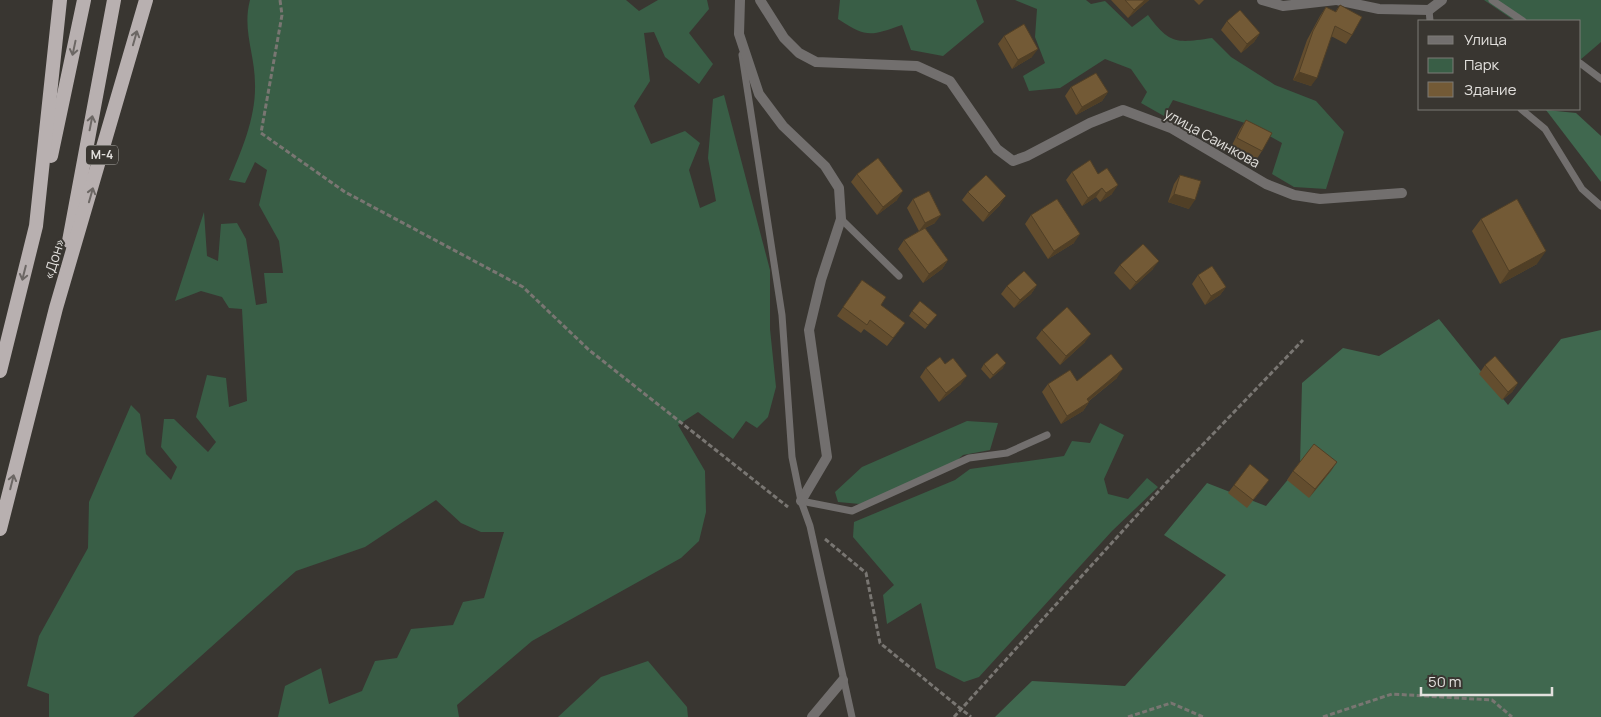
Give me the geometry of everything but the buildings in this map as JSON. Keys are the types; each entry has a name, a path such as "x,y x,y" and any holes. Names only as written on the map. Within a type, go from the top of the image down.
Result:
{"highway":[{"name":"«Дон»","path":"0,371 36,226 60,0"},
{"path":"36,226 84,0"},
{"path":"56,308 114,0"},
{"name":"«Дон»","path":"0,529 56,308 146,0"}],"street":[{"path":"740,0 739,34 759,94 783,126 825,166 839,188 841,220 821,280 809,330 827,457 801,501"},
{"name":"улица Саинкова","path":"760,0 784,38 799,53 816,62 917,66 950,81 997,149 1013,161 1027,156 1090,123 1123,110 1171,128 1266,184 1294,195 1320,199 1402,193"},
{"path":"1262,0 1283,6 1337,0 1379,10 1429,10 1442,0"},
{"path":"812,717 843,680"}],"lane":[{"path":"1492,0 1521,20"},
{"path":"1429,10 1430,20"},
{"path":"739,34 782,315 792,457 801,501 810,526 852,717"},
{"path":"1581,64 1601,79"},
{"path":"1522,110 1545,129 1582,189 1601,206"},
{"path":"841,220 899,276"},
{"path":"801,501 852,511 969,458 1007,452 1047,435"}],"path":[{"path":"280,0 282,15 261,132 345,192 523,286 589,350 789,508"},
{"path":"954,717 1167,482 1303,340"},
{"path":"810,526 866,573 880,643 971,717"},
{"path":"1322,717 1392,694 1492,700 1512,717"},
{"path":"1128,717 1171,703 1203,717"}],"green space":[{"path":"250,0 626,0 639,11 658,0 707,0 709,9 689,33 713,64 699,84 665,57 654,32 644,33 650,81 634,106 651,144 685,131 700,143 689,170 700,208 716,201 708,158 713,99 724,95 770,270 770,329 776,387 768,417 757,428 746,421 733,439 698,412 678,425 705,471 706,512 699,541 681,558 532,641 457,705 459,717 278,717 285,686 321,668 329,704 362,691 375,661 397,658 411,629 453,625 463,602 484,598 504,532 481,532 461,523 436,500 365,547 296,571 133,717 49,717 49,694 27,686 39,636 88,548 89,502 131,405 140,414 146,454 171,480 177,467 161,447 164,419 174,419 208,452 216,442 196,417 207,375 226,378 229,407 247,401 242,309 229,308 222,297 201,291 175,301 204,212 207,256 218,261 221,224 237,223 246,239 256,305 267,303 264,273 283,273 279,241 259,205 267,170 255,162 245,183 229,180 251,121 255,96 247,22"},
{"path":"840,0 976,0 984,22 943,56 911,50 902,25 875,33 856,30 838,19"},
{"path":"1015,0 1086,0 1091,4 1105,1 1132,27 1148,15 1162,32 1169,37 1182,41 1212,38 1231,57 1275,85 1316,101 1344,132 1326,189 1294,187 1272,174 1282,143 1248,124 1173,100 1164,116 1141,103 1147,92 1131,69 1105,59 1060,88 1029,91 1023,76 1045,63 1035,37 1037,9"},
{"path":"1484,0 1601,0 1601,42 1581,59 1581,20 1514,20"},
{"path":"1546,110 1576,113 1601,136 1601,182"},
{"path":"1439,319 1508,405 1561,339 1601,330 1601,717 995,717 1032,681 1125,686 1226,575 1164,535 1207,483 1266,506 1300,465 1302,383 1343,348 1379,356"},
{"path":"967,421 998,423 990,450 963,455 944,472 860,504 838,502 835,492 862,467"},
{"path":"1100,423 1124,435 1104,479 1108,494 1128,499 1147,478 1158,487 1112,531 979,677 964,682 936,668 921,603 887,624 883,595 894,585 853,537 854,522 955,480 970,469 1064,456 1072,441 1090,443"},
{"path":"648,661 687,707 688,717 558,717 601,677"}]}
